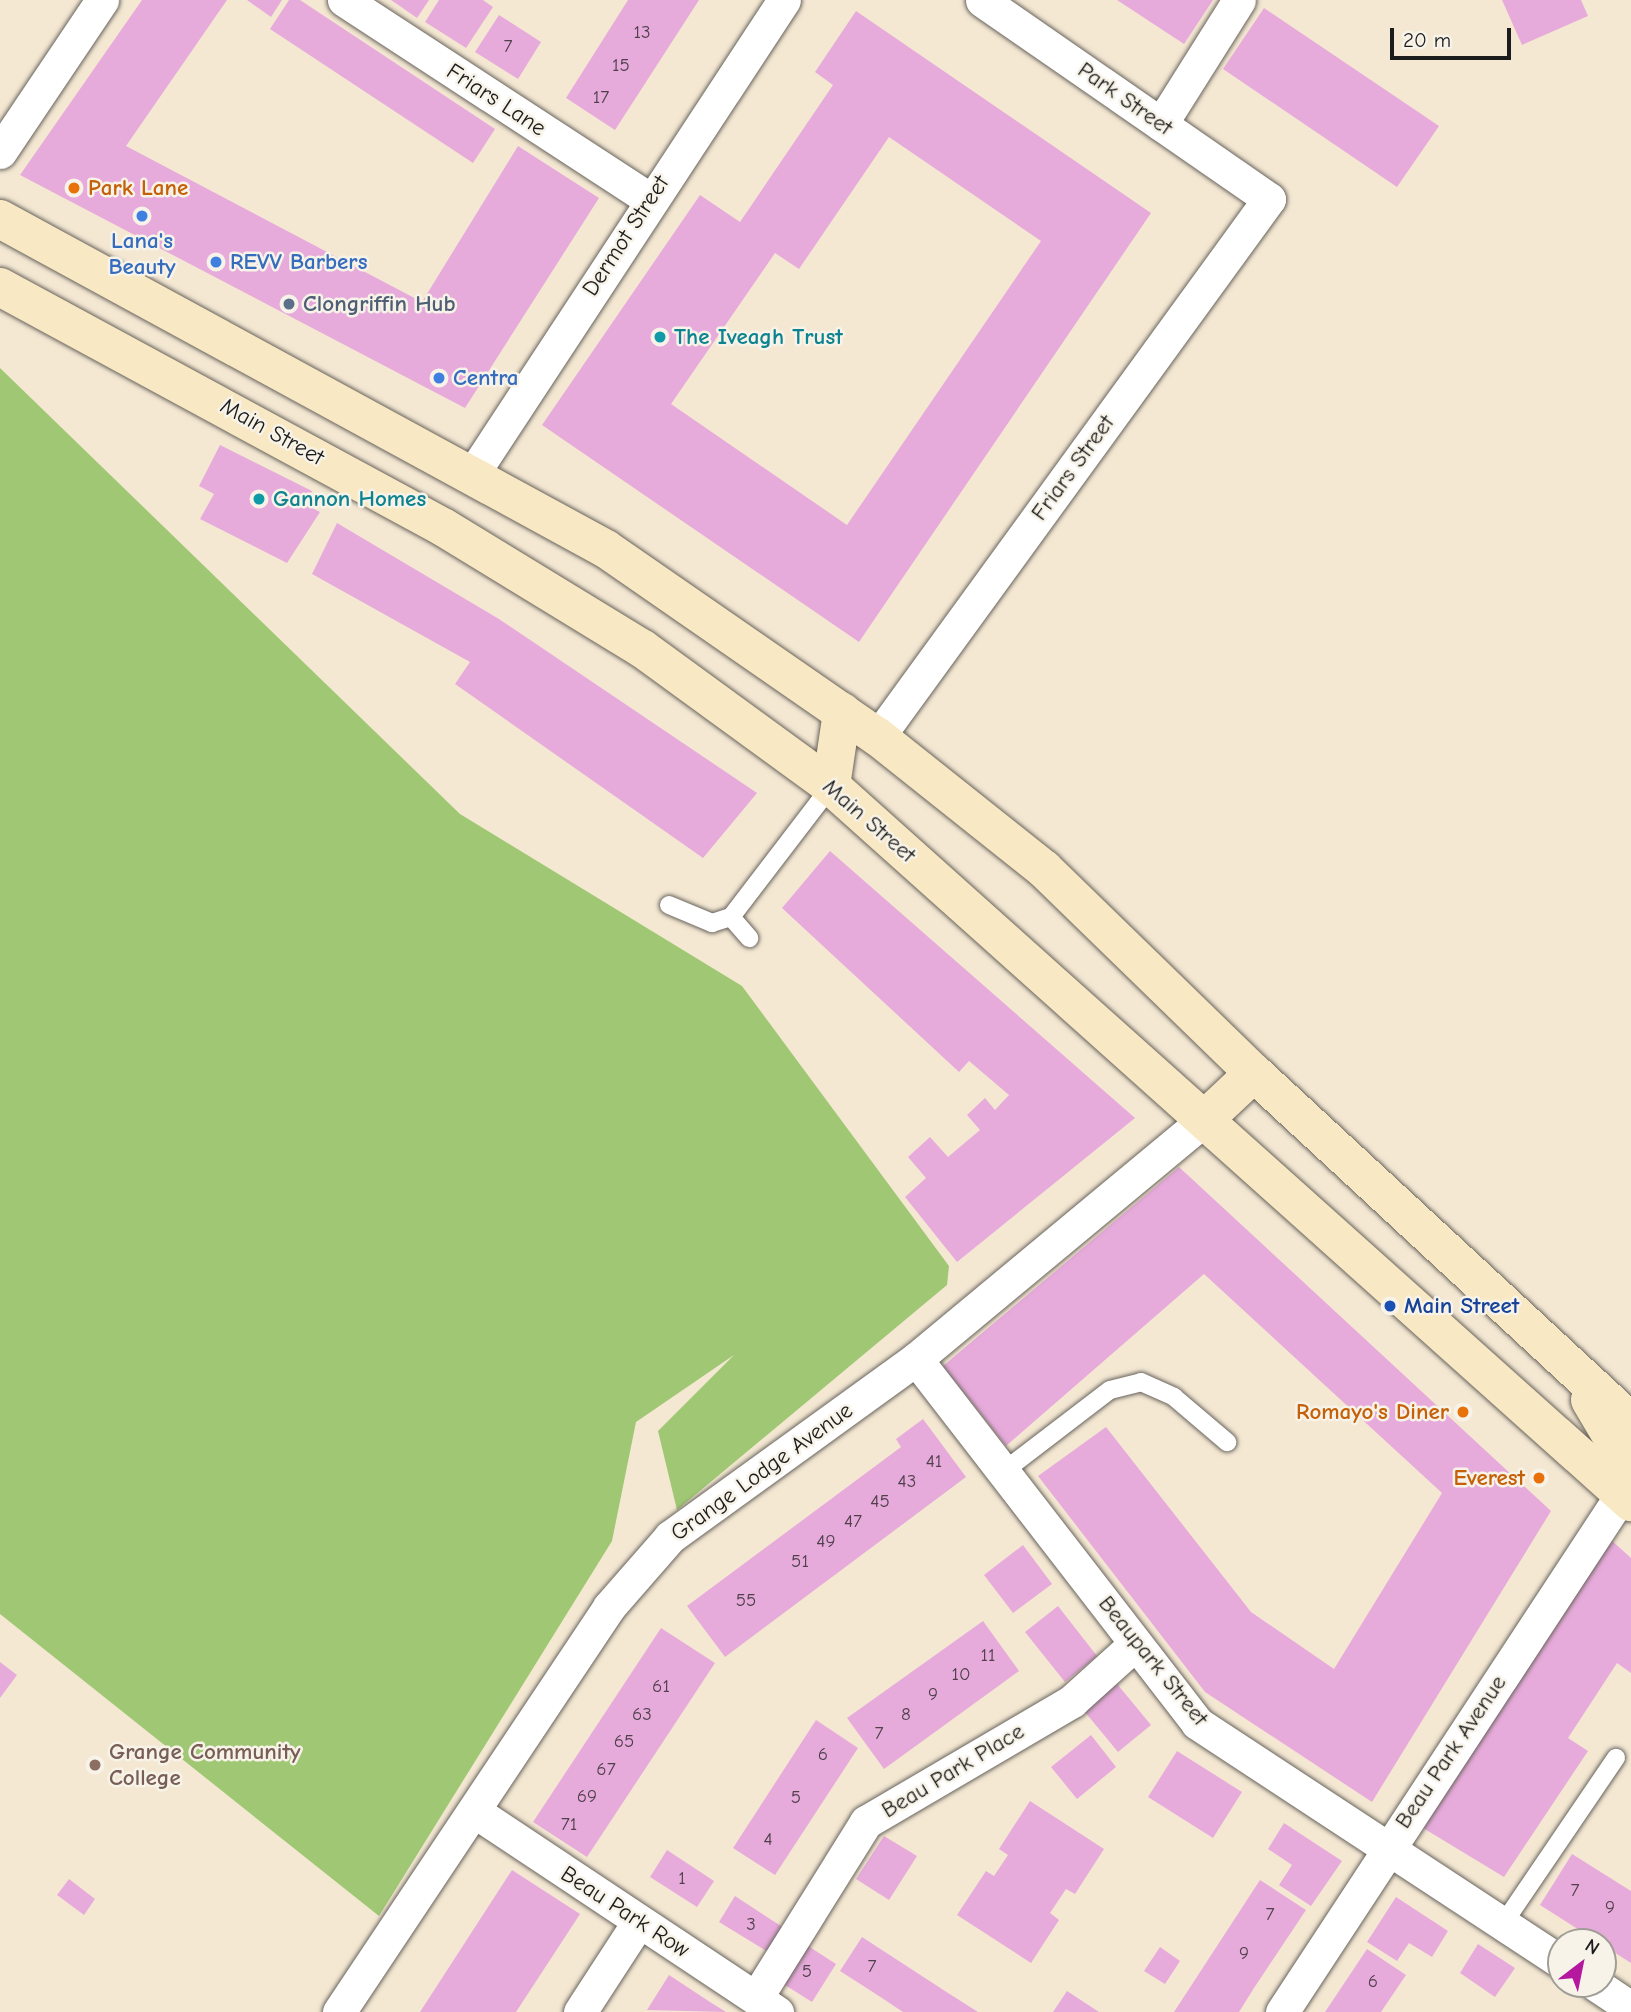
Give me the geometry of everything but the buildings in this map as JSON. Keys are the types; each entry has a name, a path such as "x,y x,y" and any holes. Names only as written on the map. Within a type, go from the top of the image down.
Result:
{"street":[{"path":"0,152 102,0"},
{"name":"Friars Lane","path":"344,0 649,199"},
{"name":"Dermot Street","path":"472,475 649,199 784,0"},
{"name":"Park Street","path":"982,0 1269,199"},
{"path":"1161,124 1239,0"},
{"name":"Friars Street","path":"878,737 1269,199"},
{"path":"0,219 606,549 878,737 1044,869 1254,1073 1631,1422"},
{"name":"Main Street","path":"0,287 443,527 643,649 831,786 1626,1498"},
{"path":"831,786 842,712"},
{"path":"1205,1119 1254,1073"},
{"name":"Grange Lodge Avenue","path":"339,2012 609,1607 670,1537 916,1359 1205,1119"},
{"name":"Beaupark Street","path":"916,1359 1197,1723 1386,1850 1547,1953"},
{"path":"1569,1364 1616,1444 1626,1498"},
{"name":"Beau Park Avenue","path":"1282,2012 1386,1850 1626,1498"},
{"name":"Beau Park Place","path":"767,2005 866,1822 1072,1701 1135,1644"},
{"name":"Beau Park Row","path":"474,1811 767,2005"},
{"path":"580,2012 639,1922"},
{"path":"1616,1998 1631,2008"}],"lane":[{"path":"669,905 712,923 731,917 831,786"},
{"path":"731,917 749,938"},
{"path":"1004,1471 1110,1390 1141,1382 1174,1397 1227,1442"},
{"path":"1503,1924 1616,1758"}],"green space":[{"path":"0,368 460,814 742,986 949,1266 947,1285 677,1510 658,1431 734,1355 636,1422 612,1541 379,1916 0,1614"}],"place":[{"name":"Park Lane","path":"74,188"},
{"name":"Lana's Beauty","path":"142,216"},
{"name":"REVV Barbers","path":"216,262"},
{"name":"Clongriffin Hub","path":"289,304"},
{"name":"The Iveagh Trust","path":"660,337"},
{"name":"Centra","path":"439,378"},
{"name":"Gannon Homes","path":"259,499"},
{"name":"Main Street","path":"1390,1306"},
{"name":"Romayo's Diner","path":"1463,1412"},
{"name":"Everest","path":"1539,1478"},
{"name":"Grange Community College","path":"95,1765"}]}
